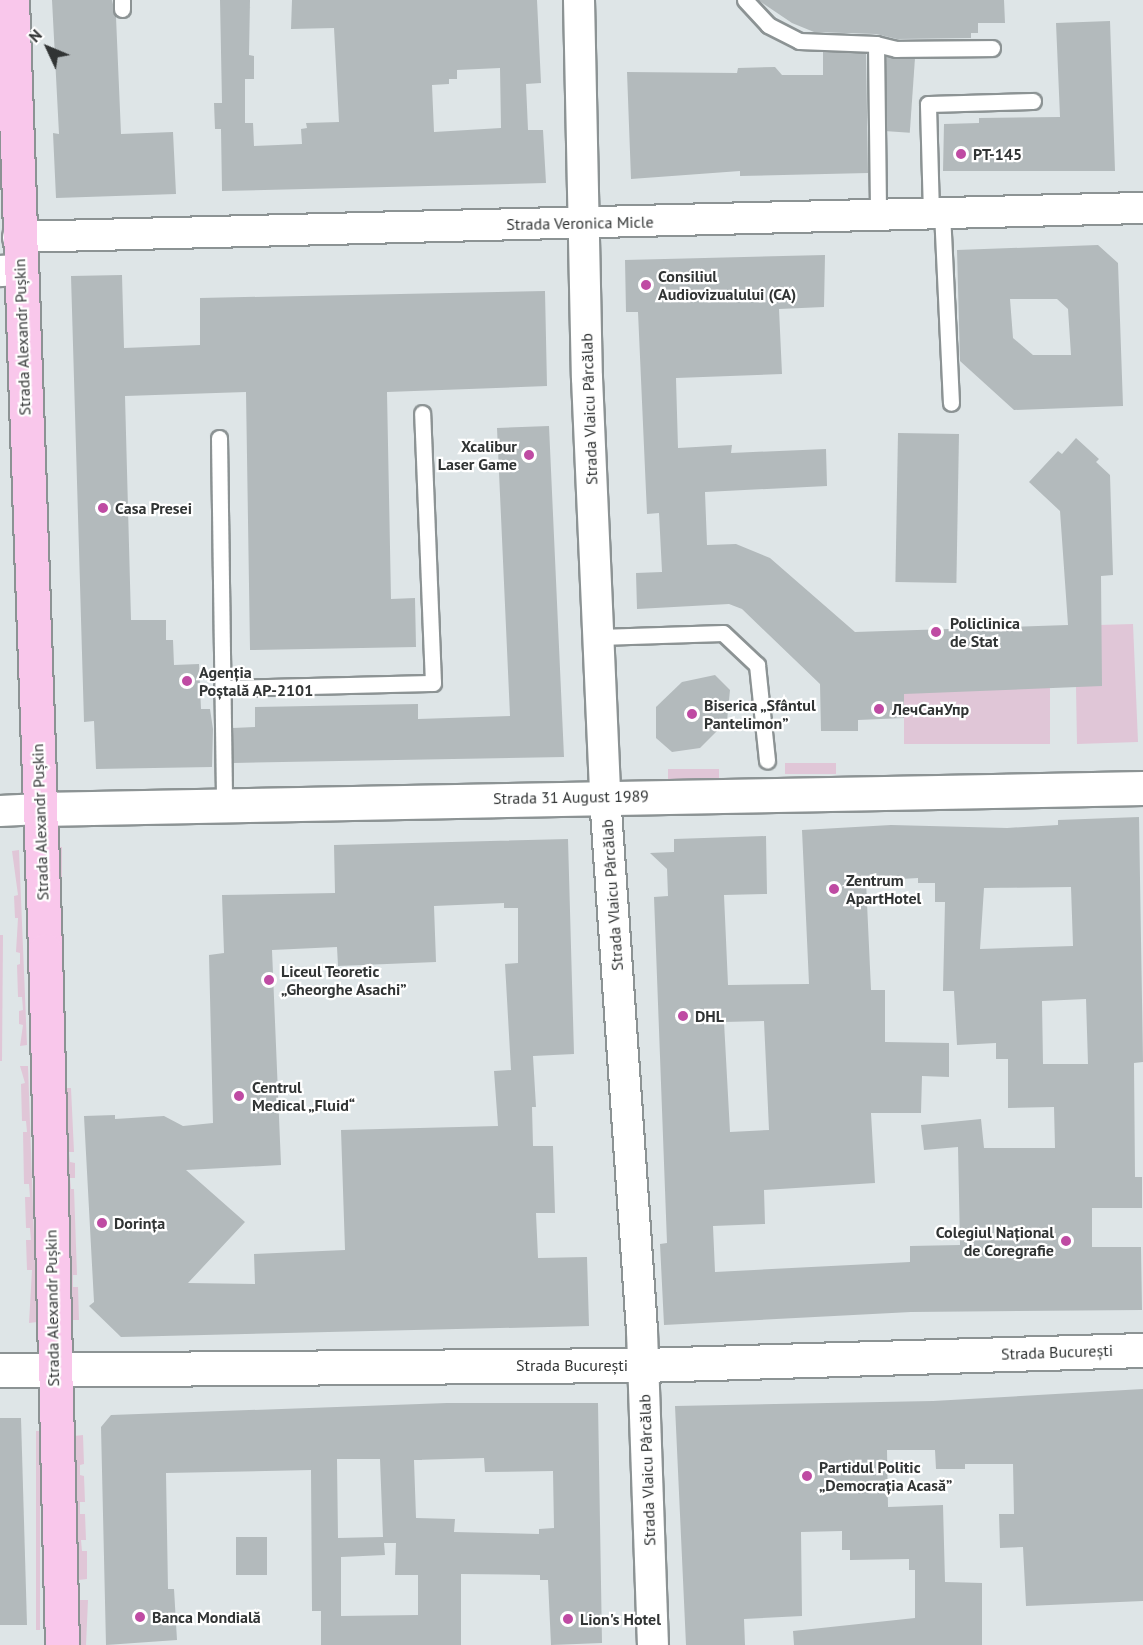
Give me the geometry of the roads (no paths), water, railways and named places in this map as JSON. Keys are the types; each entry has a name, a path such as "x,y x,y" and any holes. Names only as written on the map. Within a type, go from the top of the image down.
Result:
{"main road":[{"name":"Strada Alexandr Pușkin","path":"12,0 18,237 9,271 40,809 62,1645"},
{"name":"Strada 31 August 1989","path":"40,809 605,796 1143,788"},
{"name":"Strada București","path":"0,1370 643,1365 1143,1350"}],"street":[{"name":"Strada Vlaicu Pârcălab","path":"579,0 584,223 605,796 643,1365 654,1645"},
{"name":"Strada Veronica Micle","path":"18,237 1143,208"},
{"name":"Strada 31 August 1989","path":"0,811 40,809"}],"lane":[{"path":"745,0 768,25 799,40 876,44 896,49 992,48"},
{"path":"876,44 878,215"},
{"path":"951,403 928,104 1033,101"},
{"path":"224,688 433,683 422,413"},
{"path":"219,438 224,806"},
{"path":"598,637 723,633 757,665 766,760"}],"place":[{"name":"PT-145","path":"961,154"},
{"name":"Consiliul Audiovizualului (CA)","path":"646,285"},
{"name":"Xcalibur Laser Game","path":"529,455"},
{"name":"Casa Presei","path":"103,508"},
{"name":"Policlinica de Stat","path":"936,632"},
{"name":"Agenția Poștală AP-2101","path":"187,681"},
{"name":"ЛечСанУпр","path":"879,709"},
{"name":"Biserica „Sfântul Pantelimon”","path":"692,714"},
{"name":"Zentrum ApartHotel","path":"834,889"},
{"name":"Liceul Teoretic „Gheorghe Asachi”","path":"269,980"},
{"name":"DHL","path":"683,1016"},
{"name":"Centrul Medical „Fluid“","path":"239,1096"},
{"name":"Dorința","path":"102,1223"},
{"name":"Colegiul Național de Coregrafie","path":"1066,1241"},
{"name":"Partidul Politic „Democrația Acasă”","path":"807,1476"},
{"name":"Banca Mondială","path":"140,1617"},
{"name":"Lion's Hotel","path":"568,1619"}]}
